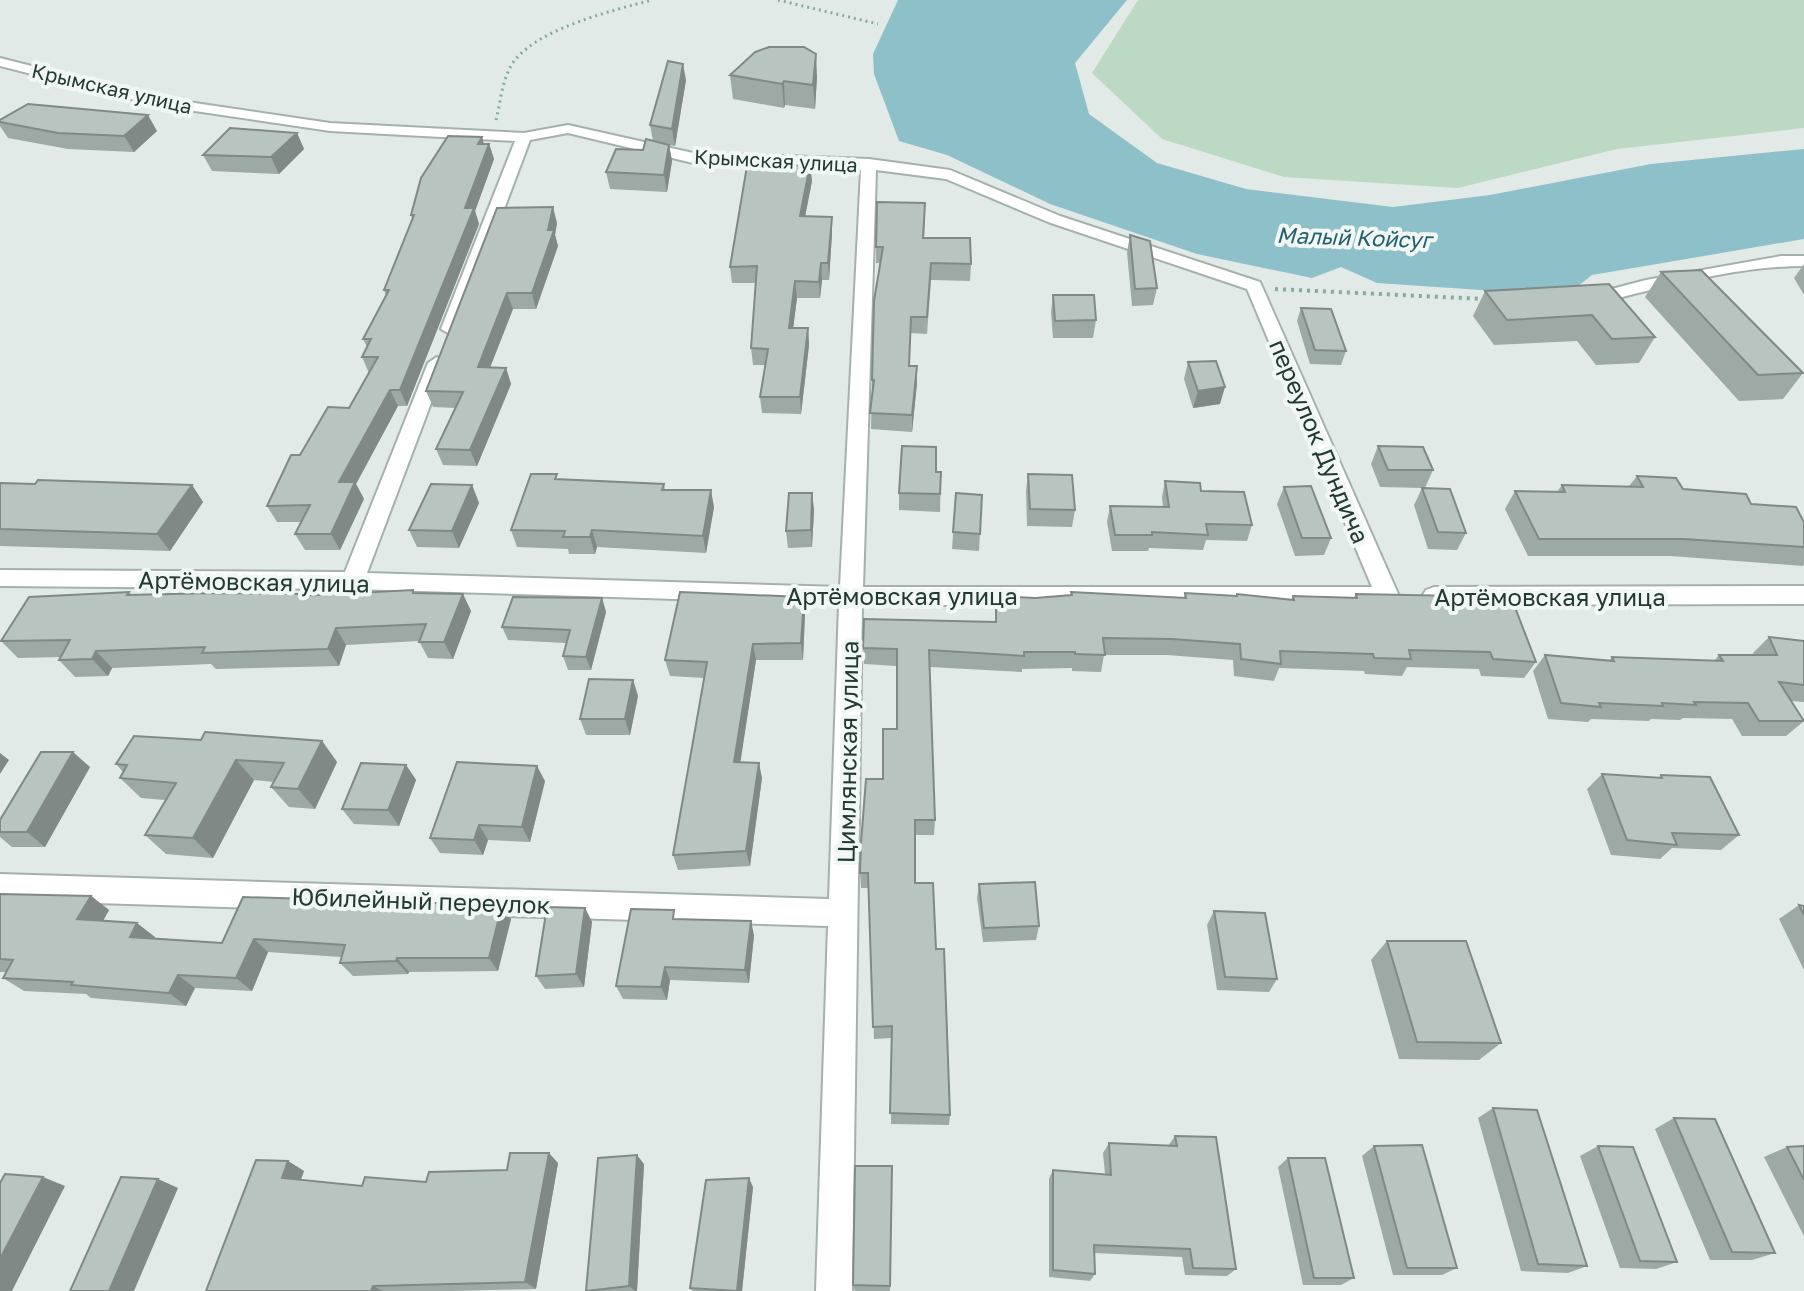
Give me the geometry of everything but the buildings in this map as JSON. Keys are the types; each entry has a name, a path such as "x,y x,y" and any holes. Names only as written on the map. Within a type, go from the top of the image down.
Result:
{"street":[{"name":"Крымская улица","path":"0,62 154,101 330,127 524,137 568,129 693,158 869,164 950,175 1054,219 1254,286"},
{"path":"353,581 524,137"},
{"name":"Цимлянская улица","path":"834,1291 851,596 869,164"},
{"path":"1566,301 1595,301 1646,285 1781,261 1804,261"},
{"name":"переулок Дундича","path":"1254,286 1387,596"},
{"name":"Артёмовская улица","path":"0,578 353,581 851,596 1804,595"},
{"name":"Юбилейный переулок","path":"0,887 843,913"}],"path":[{"path":"492,135 512,63 521,51 570,27 652,0"},
{"path":"778,0 878,24"},
{"path":"1254,286 1302,292 1492,300"}],"green space":[{"path":"1138,0 1804,0 1804,128 1617,149 1458,188 1284,177 1162,139 1092,73"}],"water":[{"name":"Малый Койсуг","path":"898,0 1127,0 1075,63 1089,114 1157,163 1246,189 1393,207 1490,195 1651,164 1804,149 1804,239 1592,275 1573,290 1496,291 1377,283 1341,267 1312,278 1197,254 1050,204 947,155 899,141 874,74 873,54"}]}
